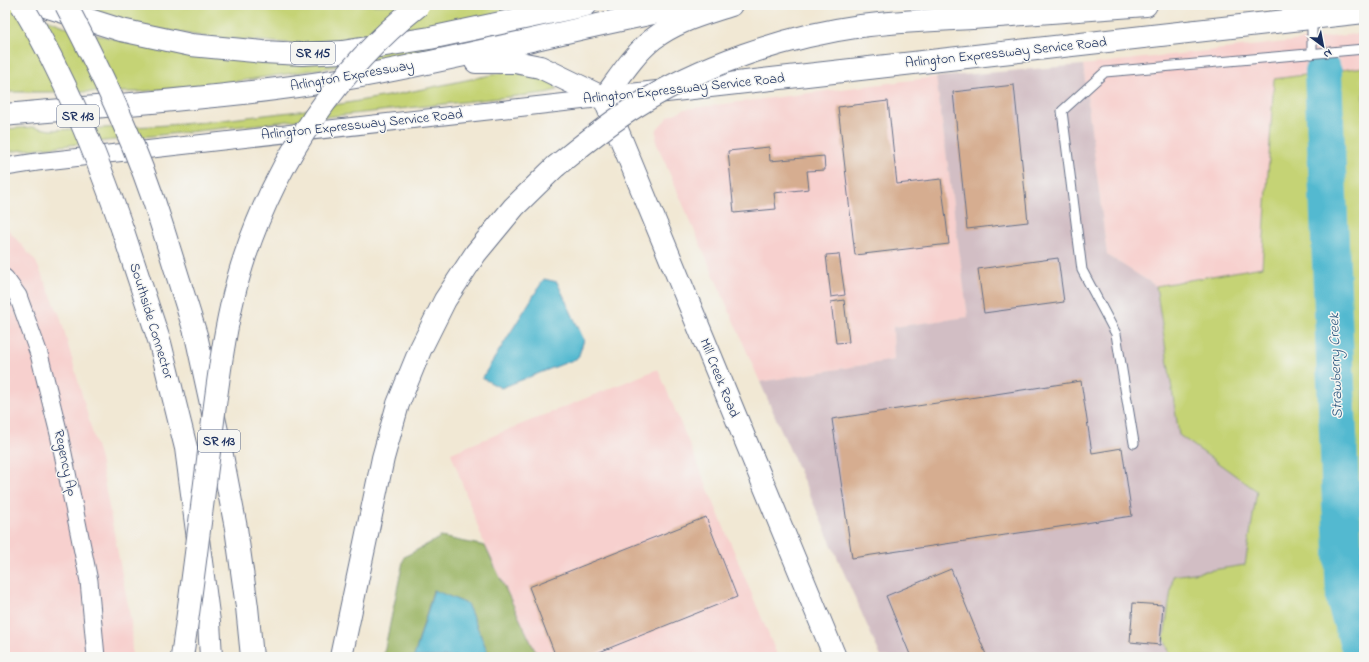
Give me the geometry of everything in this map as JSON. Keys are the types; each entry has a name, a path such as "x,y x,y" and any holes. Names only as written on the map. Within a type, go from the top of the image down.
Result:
{"main road":[{"name":"Southside Connector","path":"22,5 46,48 73,103 103,172 160,343 186,448 209,622 211,657"},
{"name":"SR 115","path":"42,5 121,30 191,45 262,52 302,54 342,52 430,38 586,5"},
{"name":"SR 113","path":"66,5 100,70 119,111 155,204 196,336 236,528 252,657"},
{"path":"182,657 216,393 234,294 245,256 279,175 298,142 318,113 336,88 360,60 387,32 419,5"},
{"name":"Arlington Expressway","path":"5,113 227,95 305,85 381,72 489,50 694,5"},
{"path":"381,72 480,62 515,62 529,64 551,71 604,98 633,61 652,40 670,28 731,5"},
{"path":"342,657 383,458 398,404 420,350 445,300 476,253 514,207 555,167 604,128 635,107 670,87 706,70 765,47 821,33 861,26 1146,5"},
{"name":"Arlington Expressway Service Road","path":"604,98 1364,12"},
{"name":"Mill Creek Road","path":"604,98 835,657"}],"street":[{"name":"Arlington Expressway Service Road","path":"5,167 37,162 604,98"},
{"name":"Regency Ap","path":"5,278 18,296 39,354 59,434 89,581 96,657"}],"lane":[{"path":"1312,18 1312,54"},
{"path":"1134,443 1116,334 1082,270 1062,110 1105,72 1364,49"}],"shaded area":[{"path":"1364,33 1364,67 1274,80 1262,267 1156,286 1107,255 1083,65"},
{"path":"1083,65 1107,255 1156,286 1179,435 1257,491 1246,565 1173,576 1164,638 1171,657 881,657 760,382 894,360 893,327 968,317 936,77"},
{"path":"936,77 968,317 893,327 894,360 760,382 656,142 657,129 669,116 685,109"},
{"path":"5,226 36,262 60,316 100,460 131,621 132,657 5,657"},
{"path":"658,369 778,657 538,657 485,546 451,453"}],"green space":[{"path":"5,5 11,5 74,30 162,49 456,43 455,45 328,68 232,82 138,92 5,92"},
{"path":"77,5 556,5 364,41 299,44 206,37 148,27"},
{"path":"1364,67 1364,657 1171,657 1164,638 1173,576 1245,565 1257,491 1179,435 1156,286 1262,267 1274,79"},
{"path":"510,71 539,77 555,85 557,90 545,93 5,152 5,129 34,127 50,130 154,126 205,122 299,111 394,95"},
{"path":"441,537 485,546 538,657 490,657 467,604 433,590 414,657 383,657 404,557"}],"water":[{"path":"544,279 557,282 584,340 578,358 501,388 482,378"},
{"path":"434,590 467,604 490,657 414,657"}],"building":[{"path":"1014,85 1028,222 967,229 953,92"},
{"path":"888,101 897,184 941,179 949,244 855,255 838,107"},
{"path":"769,147 770,161 824,156 825,170 807,171 809,189 774,193 776,209 734,213 728,151"},
{"path":"839,254 845,295 831,297 826,255"},
{"path":"1058,258 1064,302 984,313 978,269"},
{"path":"844,300 849,342 836,343 831,302"},
{"path":"1081,381 1092,453 1122,448 1132,516 852,558 832,419"},
{"path":"706,517 737,597 587,657 556,657 529,587"},
{"path":"951,569 987,657 911,657 886,596"},
{"path":"1133,603 1163,605 1160,645 1130,642"}],"waterway":[{"name":"Strawberry Creek","path":"1323,73 1345,600 1363,657"}]}
